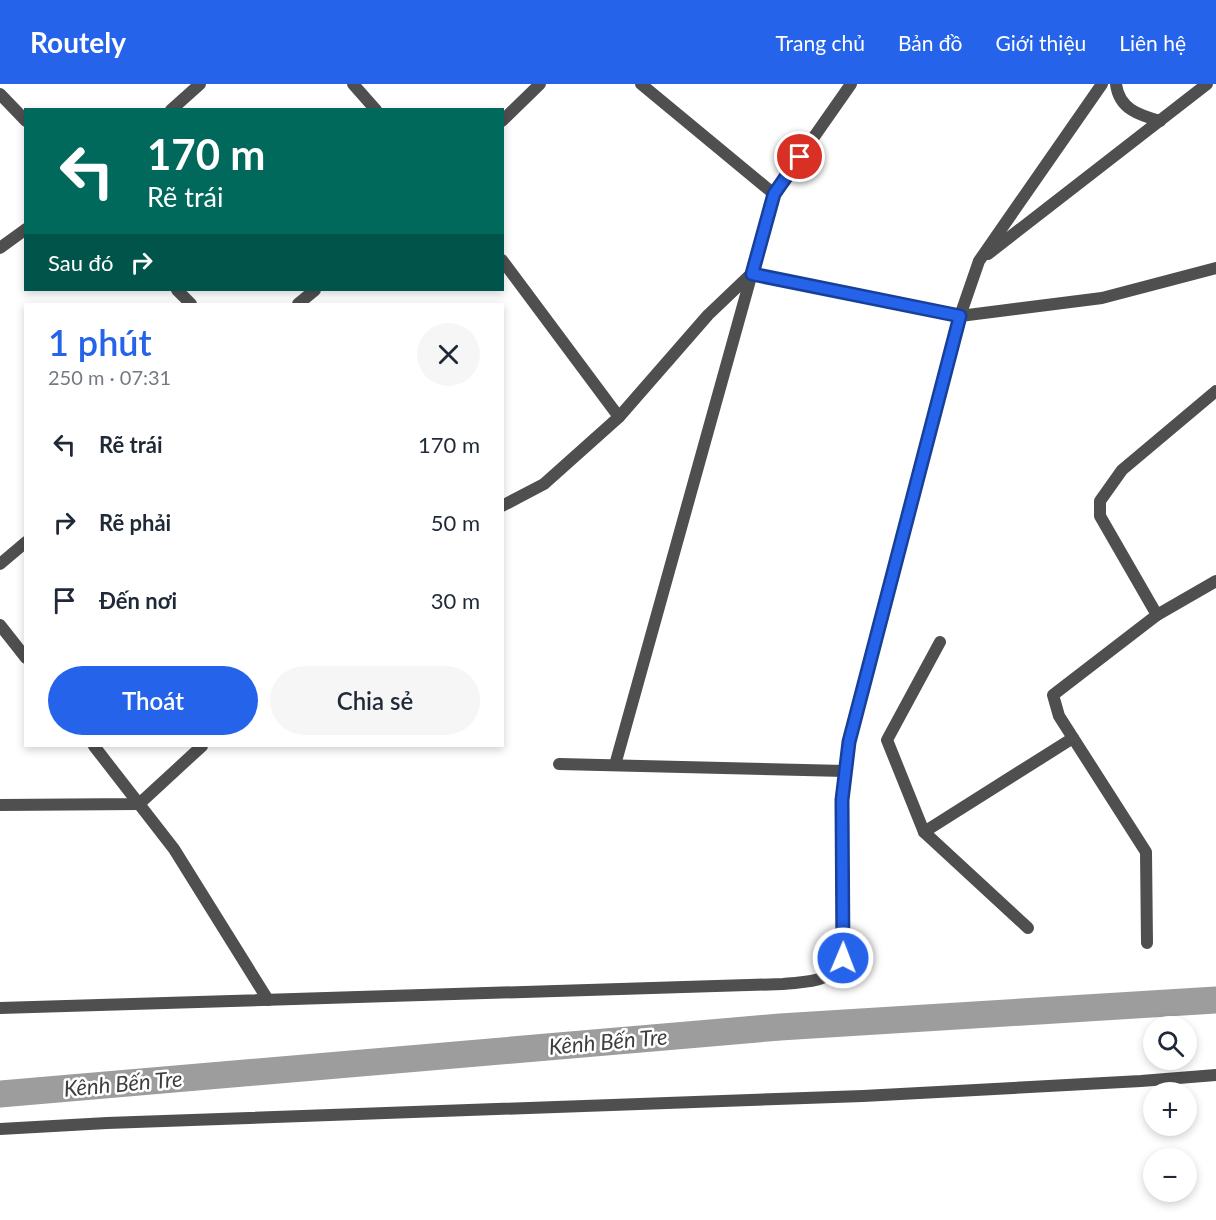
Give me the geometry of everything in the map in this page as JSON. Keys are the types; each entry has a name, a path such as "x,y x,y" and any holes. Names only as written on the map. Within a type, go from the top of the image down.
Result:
{"street":[{"path":"173,108 200,84"},
{"path":"353,84 374,108"},
{"path":"504,119 540,84"},
{"path":"641,84 774,194"},
{"path":"615,765 774,194 851,84"},
{"path":"0,1008 783,984 818,981 837,969 843,958 842,800 849,742 960,316 979,261 1102,84"},
{"path":"1116,84 1124,105 1137,115 1160,121"},
{"path":"979,261 1208,84"},
{"path":"0,94 24,119"},
{"path":"0,248 24,230"},
{"path":"504,263 620,417"},
{"path":"752,274 960,316 1102,298 1216,268"},
{"path":"504,505 544,484 620,417 708,315 752,274"},
{"path":"178,291 189,303"},
{"path":"299,303 314,291"},
{"path":"1157,615 1100,516 1100,501 1122,470 1216,391"},
{"path":"0,564 24,544"},
{"path":"1147,943 1146,852 1059,716 1053,695 1157,615 1216,581"},
{"path":"0,625 24,655"},
{"path":"940,642 887,740 924,832 1028,928"},
{"path":"924,832 1073,738"},
{"path":"95,747 174,849 268,999"},
{"path":"0,805 139,804 201,747"},
{"path":"558,764 845,771"},
{"path":"0,1129 107,1123 841,1097 1216,1075"}],"waterway":[{"name":"Kênh Bến Tre","path":"0,1094 780,1027 1216,1000"}],"route":[{"path":"800,157 774,194 752,274 960,316 849,742 842,800 843,958"}]}
